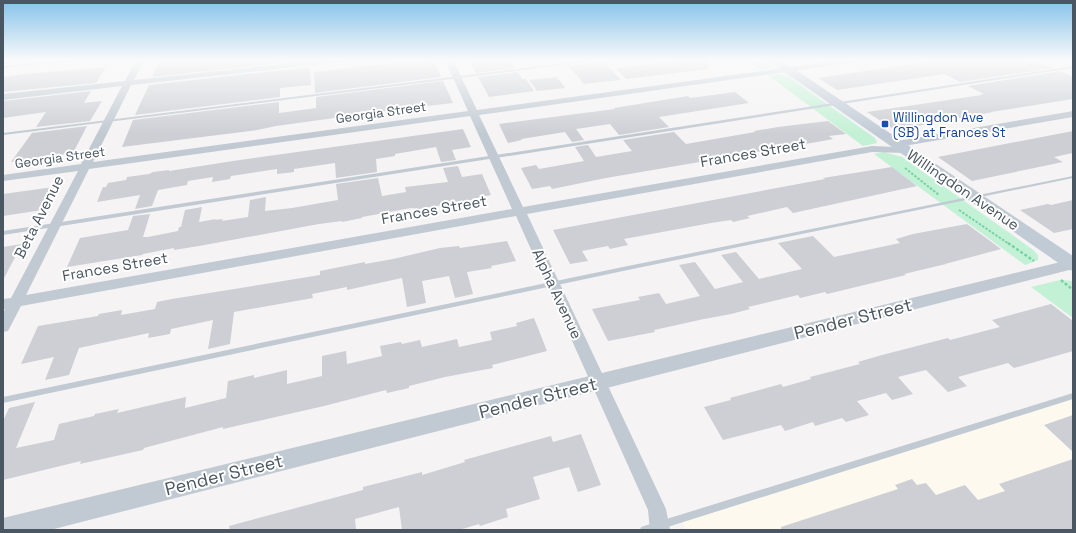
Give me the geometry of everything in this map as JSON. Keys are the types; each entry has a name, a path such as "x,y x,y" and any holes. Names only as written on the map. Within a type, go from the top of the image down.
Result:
{"main road":[{"name":"Willingdon Avenue","path":"811,85 1073,264"}],"street":[{"path":"3,98 112,85"},
{"name":"Beta Avenue","path":"3,327 10,303 55,225 126,85"},
{"name":"Alpha Avenue","path":"460,85 657,509 655,528"},
{"name":"Georgia Street","path":"3,178 674,85"},
{"name":"Frances Street","path":"10,303 897,144 1073,114"},
{"name":"Frances Street","path":"872,149 872,147 882,144 897,144"},
{"name":"Pender Street","path":"4,530 1073,264"}],"lane":[{"path":"3,134 395,85"},
{"path":"3,233 956,85"},
{"path":"3,400 553,284 1073,177"},
{"path":"655,528 1073,396"}],"path":[{"path":"1060,280 1073,290"}],"shaded area":[{"path":"1073,396 1073,530 686,530 680,518"}],"green space":[{"path":"781,85 800,85 875,138 877,143 863,146"},
{"path":"884,152 902,157 1032,249 1038,255 1038,260 1025,265 874,154"},
{"path":"1060,280 1073,281 1073,318 1031,287"}],"building":[{"path":"3,85 77,85 3,92"},
{"path":"149,85 311,85 280,88 280,97 135,115"},
{"path":"315,85 379,85 315,93"},
{"path":"412,85 445,85 453,103 348,115 349,116 257,130 122,147 133,120 279,102 279,113 316,108 316,97"},
{"path":"482,85 530,85 534,91 489,97"},
{"path":"533,85 563,85 565,88 537,91"},
{"path":"829,85 872,85 837,90"},
{"path":"1073,85 1073,99 991,112 993,112 895,130 867,112 984,94 968,86"},
{"path":"91,91 84,103 102,101 90,121 36,127 46,112 3,118 3,101"},
{"path":"735,92 749,103 659,117 669,127 619,135 610,124 576,129 584,140 572,142 565,132 521,139 522,140 508,143 499,124 615,109 614,108 688,96 690,98"},
{"path":"828,121 846,134 829,136 833,139 817,142 606,178 552,189 550,186 532,189 521,168 536,165 539,169 584,161 575,147 588,145 596,157 632,151 623,140 674,132 686,144 778,127"},
{"path":"87,126 73,153 11,162 32,133"},
{"path":"463,129 471,147 452,150 456,160 441,162 436,147 376,159 377,172 336,178 335,163 294,169 294,172 277,174 277,169 231,176 230,179 212,182 213,177 188,181 187,185 158,190 152,206 135,209 140,195 97,202 103,187 106,187 108,183 126,180 127,177 149,174 153,172 169,171"},
{"path":"1073,131 1073,153 1054,157 1063,162 972,181 938,157"},
{"path":"458,166 462,177 482,174 491,195 472,200 419,209 411,208 342,222 319,224 199,246 174,250 174,248 142,255 67,267 80,238 128,230 133,216 150,214 143,237 148,237 178,231 179,227 181,227 185,210 202,207 199,222 216,219 215,220 223,219 222,221 248,217 250,200 266,197 265,211 292,208 338,200 336,184 378,178 382,196 406,192 405,187 448,182 443,168"},
{"path":"892,167 917,186 793,213 787,207 747,216 750,218 733,222 731,220 711,223 624,239 628,245 610,249 608,246 582,251 588,261 570,264 553,230 825,179 823,178"},
{"path":"54,187 42,210 3,216 3,194"},
{"path":"1073,200 1073,229 1054,233 1020,210 1048,204 1051,205"},
{"path":"967,224 1001,249 904,274 906,275 827,294 825,292 800,298 798,295 748,307 750,309 731,314 654,330 655,332 608,341 592,309 640,300 638,297 659,293 666,304 700,296 679,265 695,262 715,289 743,282 721,255 736,252 759,279 802,269 778,243 813,236 834,257 900,243 896,239 913,234"},
{"path":"507,241 516,261 491,266 492,268 467,272 473,294 455,298 449,276 422,281 426,303 407,307 402,278 347,290 347,287 312,294 313,298 234,312 230,344 208,349 213,320 171,329 170,334 148,338 149,333 79,348 69,375 45,380 54,357 21,364 38,326 98,316 99,314 122,310 121,315 155,309 157,302 320,275 320,271 365,262 365,264 393,259 440,248 459,246 460,248"},
{"path":"22,244 3,280 3,247"},
{"path":"1051,304 1073,321 1073,351 1014,368 1008,363 958,377 967,386 948,392 926,370 898,377 913,394 892,400 886,393 857,401 869,415 846,422 842,418 815,426 813,422 785,431 781,425 723,440 704,407 781,384 783,387 811,379 810,377 860,364 858,362 882,355 948,338 950,340 1000,327 992,320"},
{"path":"534,318 547,351 492,365 493,368 445,377 387,393 386,390 223,429 223,427 144,448 143,450 80,464 81,461 3,480 3,421 9,408 35,402 16,448 54,440 59,424 94,416 95,414 119,409 117,413 186,397 185,408 226,398 228,381 254,375 254,378 287,370 287,384 322,376 322,356 346,351 347,364 382,356 380,346 401,342 402,344 420,340 422,347 457,339 459,347 492,340 490,332 517,326 516,323"},
{"path":"1073,415 1073,452 1044,425"},
{"path":"581,434 601,485 578,492 569,467 533,477 540,499 506,509 508,517 480,526 479,524 459,530 402,530 399,507 355,519 356,530 230,530 229,526 363,490 363,487 422,472 422,475 465,462 464,460 551,436 553,442"},
{"path":"1073,459 1073,530 781,530 781,527 898,489 895,485 912,479 917,485 926,483 936,495 965,485 978,500 1005,491 999,484"}],"place":[{"name":"Willingdon Ave (SB) at Frances St","path":"885,124"}]}
